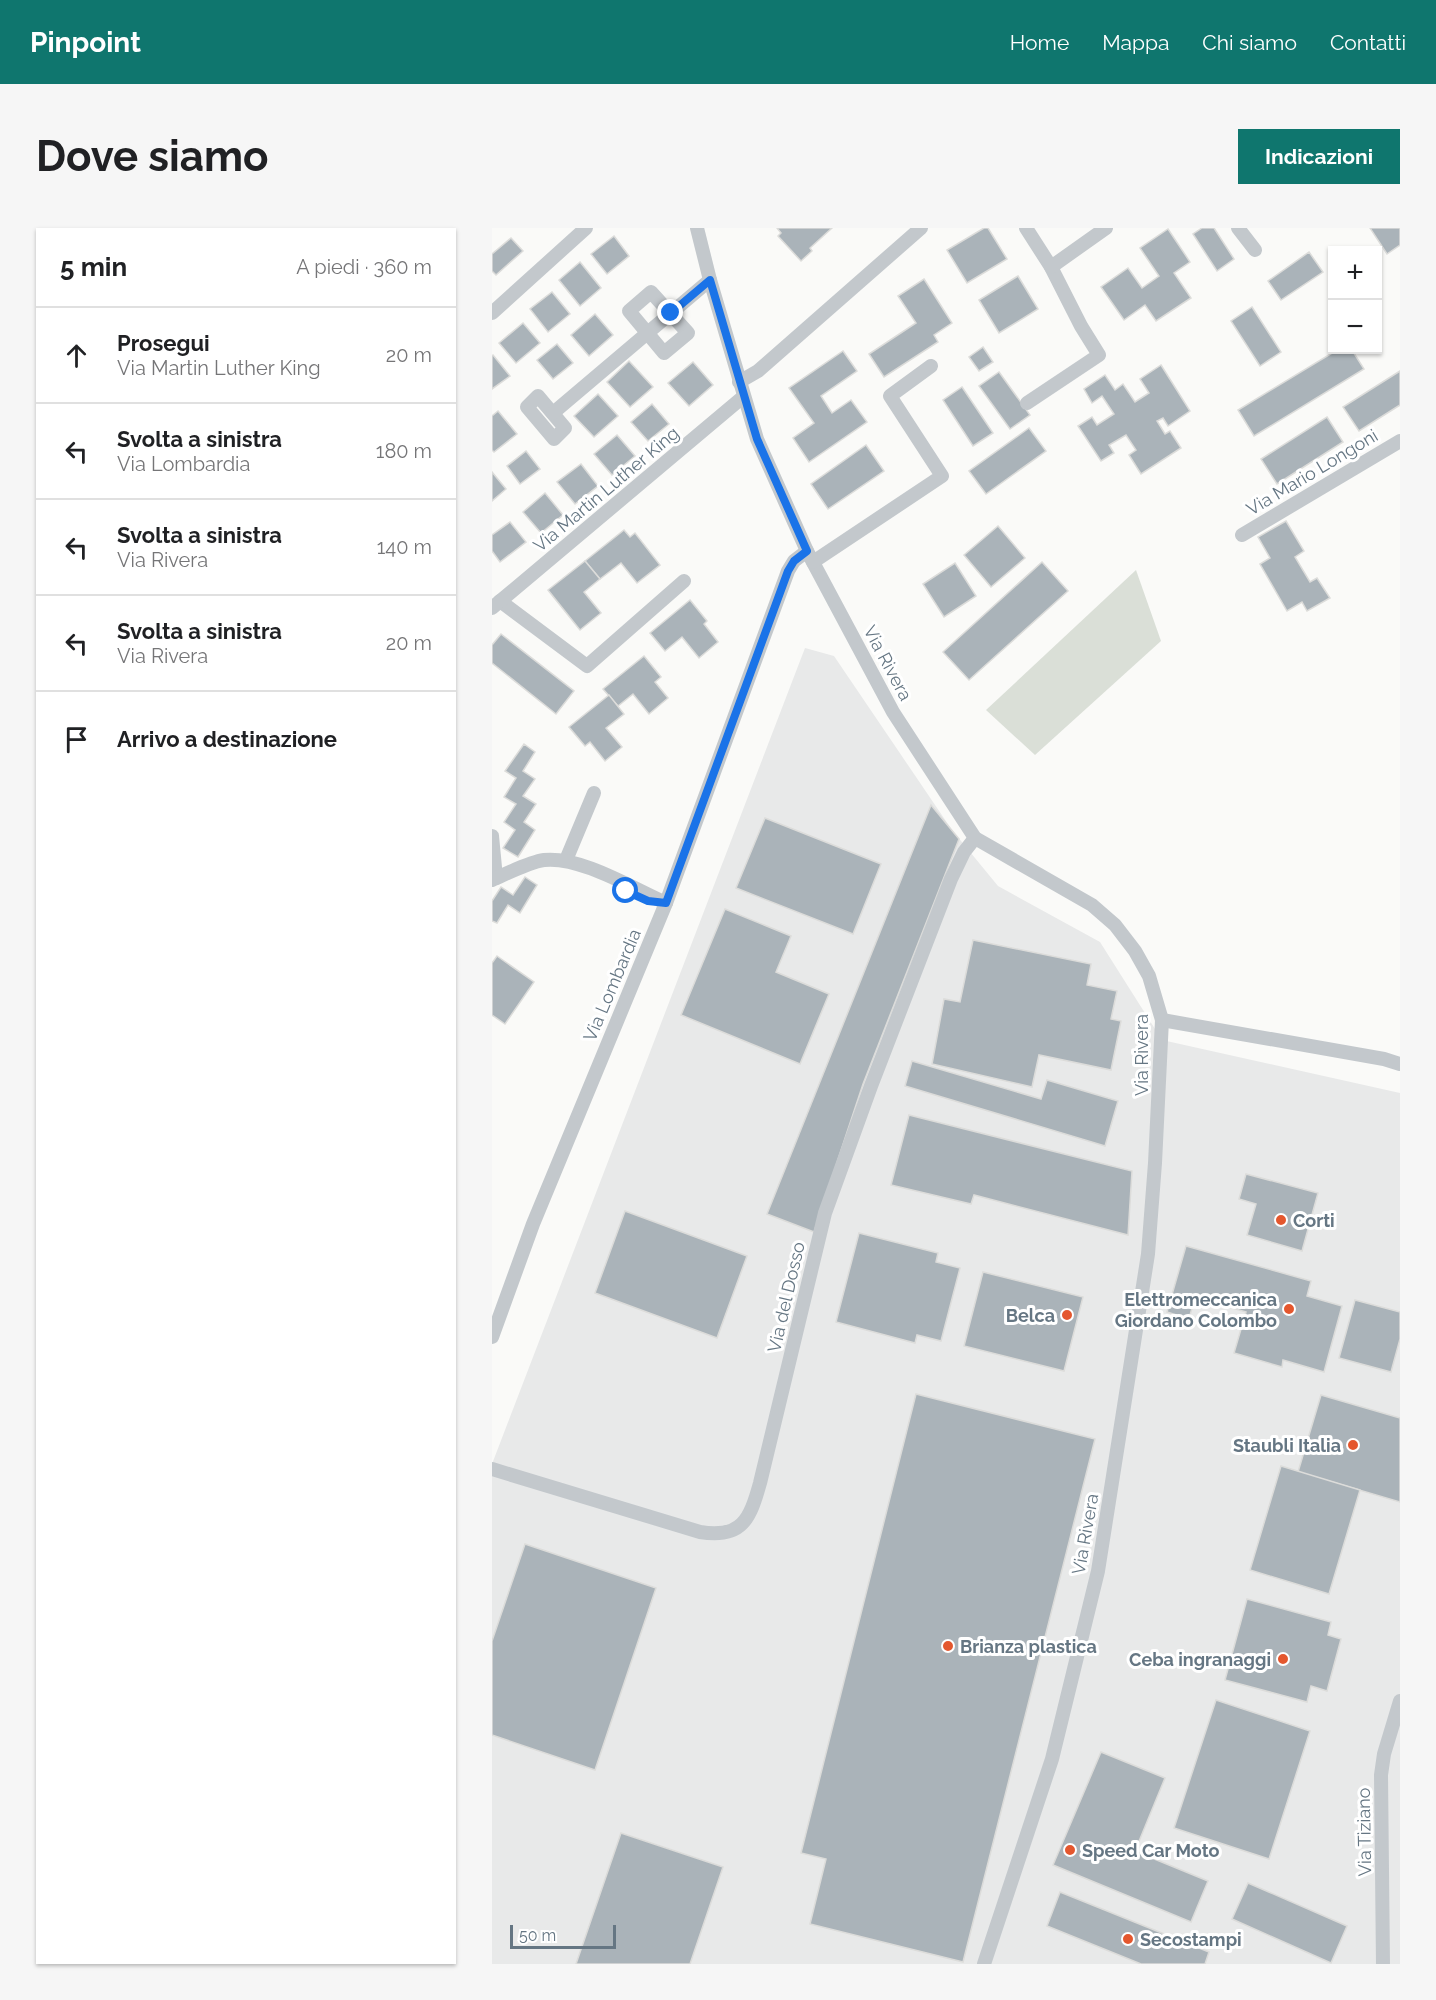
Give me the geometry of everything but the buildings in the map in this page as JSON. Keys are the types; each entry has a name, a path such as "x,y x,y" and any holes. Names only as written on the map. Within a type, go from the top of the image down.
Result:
{"street":[{"path":"492,313 586,228"},
{"name":"Via Rivera","path":"697,228 743,397 770,470 810,556 893,712 975,838 1092,905 1115,925 1135,951 1149,976 1162,1020 1148,1254 1098,1572 1052,1759 984,1964"},
{"path":"739,382 758,371 921,228"},
{"path":"1026,228 1051,267 1081,326 1099,355 1027,403"},
{"path":"1051,267 1106,228"},
{"path":"1238,228 1255,250"},
{"path":"553,413 710,280"},
{"path":"651,292 671,313 688,333 664,353 629,311 651,292"},
{"name":"Via Lombardia","path":"492,1337 532,1224 666,903 788,571 794,561 810,556 942,476 890,396 932,366"},
{"name":"Via Martin Luther King","path":"496,604 743,397"},
{"name":"Via Mario Longoni","path":"1242,535 1400,441"},
{"path":"496,604 587,666 684,581"},
{"path":"566,860 594,793"},
{"path":"492,836 494,879 542,860 566,860 590,868 666,903"},
{"name":"Via del Dosso","path":"492,1469 700,1532 711,1534 734,1530 742,1525 749,1516 760,1483 825,1213 951,879 964,852 975,838"},
{"path":"1162,1020 1384,1059 1400,1064"},
{"name":"Via Tiziano","path":"1383,1964 1381,1775 1384,1754 1400,1701"}],"shaded area":[{"path":"1136,570 1161,641 1035,755 986,710"},
{"path":"805,648 834,656 952,830 998,886 1100,942 1162,1040 1400,1093 1400,1964 492,1964 492,1464"}],"place":[{"name":"Corti","path":"1281,1220"},
{"name":"Elettromeccanica Giordano Colombo","path":"1289,1309"},
{"name":"Belca","path":"1067,1315"},
{"name":"Staubli Italia","path":"1353,1445"},
{"name":"Brianza plastica","path":"948,1646"},
{"name":"Ceba ingranaggi","path":"1283,1659"},
{"name":"Speed Car Moto","path":"1070,1850"},
{"name":"Secostampi","path":"1128,1939"}],"route":[{"path":"626,891 648,901 666,903 790,566 807,551 757,439 710,280 671,313"}]}
